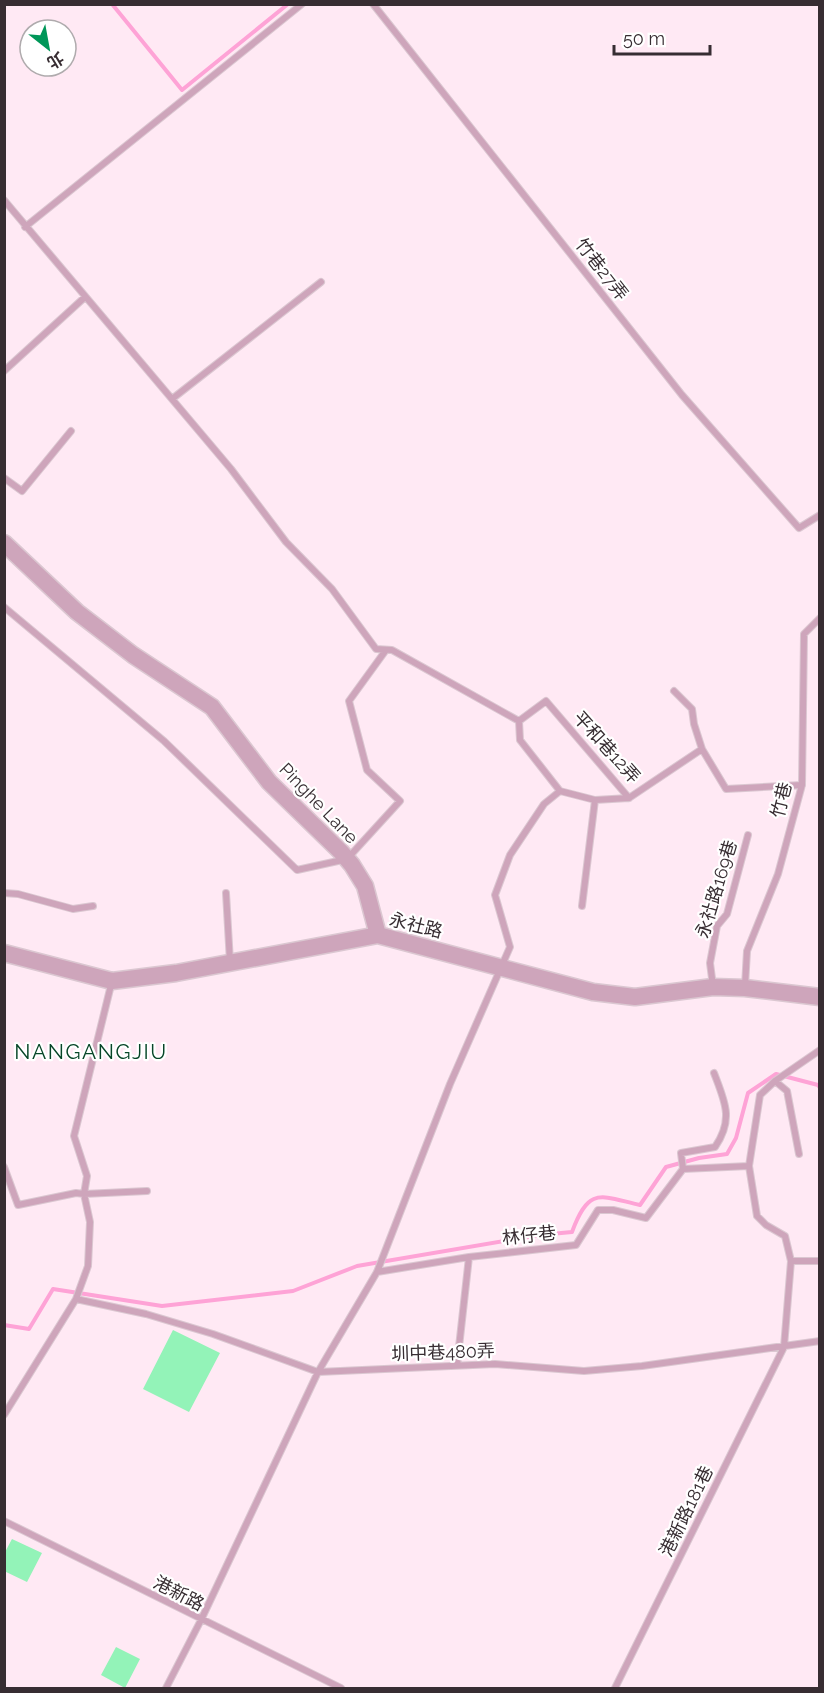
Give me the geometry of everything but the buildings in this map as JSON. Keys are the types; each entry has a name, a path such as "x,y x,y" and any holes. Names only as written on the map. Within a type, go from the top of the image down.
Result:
{"street":[{"name":"Pinghe Lane","path":"4,543 77,612 134,655 212,707 269,782 347,859 365,886 378,935"},
{"name":"永社路","path":"4,953 112,981 230,963 378,935 592,992 635,997 713,987 745,988 819,997"}],"lane":[{"path":"26,226 302,4"},
{"name":"竹巷27弄","path":"373,4 682,395 799,528 819,515"},
{"path":"4,200 231,469 286,542 332,589 376,649 393,650 519,721 520,740 560,791 595,800 629,798"},
{"path":"172,399 321,282"},
{"path":"4,371 85,297"},
{"path":"4,478 22,491 71,431"},
{"path":"4,607 164,741 297,870 347,859 400,801 367,770 349,701 387,650"},
{"name":"竹巷","path":"745,988 747,951 778,874 802,785 804,634 819,618"},
{"path":"674,691 692,710 702,749 726,789 802,785"},
{"name":"平和巷12弄","path":"519,721 546,701 629,798 702,749"},
{"path":"165,1689 201,1620 318,1372 377,1272 450,1084 510,947 495,895 510,855 544,804 560,791"},
{"path":"582,906 595,800"},
{"name":"永社路169巷","path":"713,987 710,963 717,926 727,914 748,835"},
{"path":"4,893 18,894 73,909 93,906"},
{"path":"226,893 230,963"},
{"path":"4,1415 76,1299 88,1266 90,1222 84,1194 87,1176 74,1136 112,981"},
{"path":"784,1347 791,1260 785,1236 766,1225 757,1216 749,1166 760,1095 776,1080 819,1050"},
{"path":"714,1073 727,1107 724,1133 715,1147 681,1153 683,1169 749,1166"},
{"path":"776,1080 787,1091 799,1154"},
{"path":"4,1167 18,1205 76,1193 147,1191"},
{"name":"林仔巷","path":"377,1272 469,1257 576,1245 598,1210 613,1210 646,1218 683,1169"},
{"path":"457,1365 469,1257"},
{"path":"791,1260 819,1261"},
{"name":"圳中巷480弄","path":"76,1299 157,1317 213,1334 318,1372 495,1364 584,1371 642,1366 819,1341"},
{"name":"港新路181巷","path":"615,1689 784,1347"},
{"name":"港新路","path":"4,1521 341,1689"}],"waterway":[{"path":"112,4 182,90 288,4"},
{"path":"4,1325 29,1329 53,1289 162,1306 293,1291 357,1266 540,1235 572,1232 578,1217 590,1201 605,1197 640,1205 666,1167 699,1158 727,1154 736,1138 748,1093 776,1074 818,1085 820,1088"}],"district":[{"name":"NANGANGJIU","path":"91,1051"}]}
